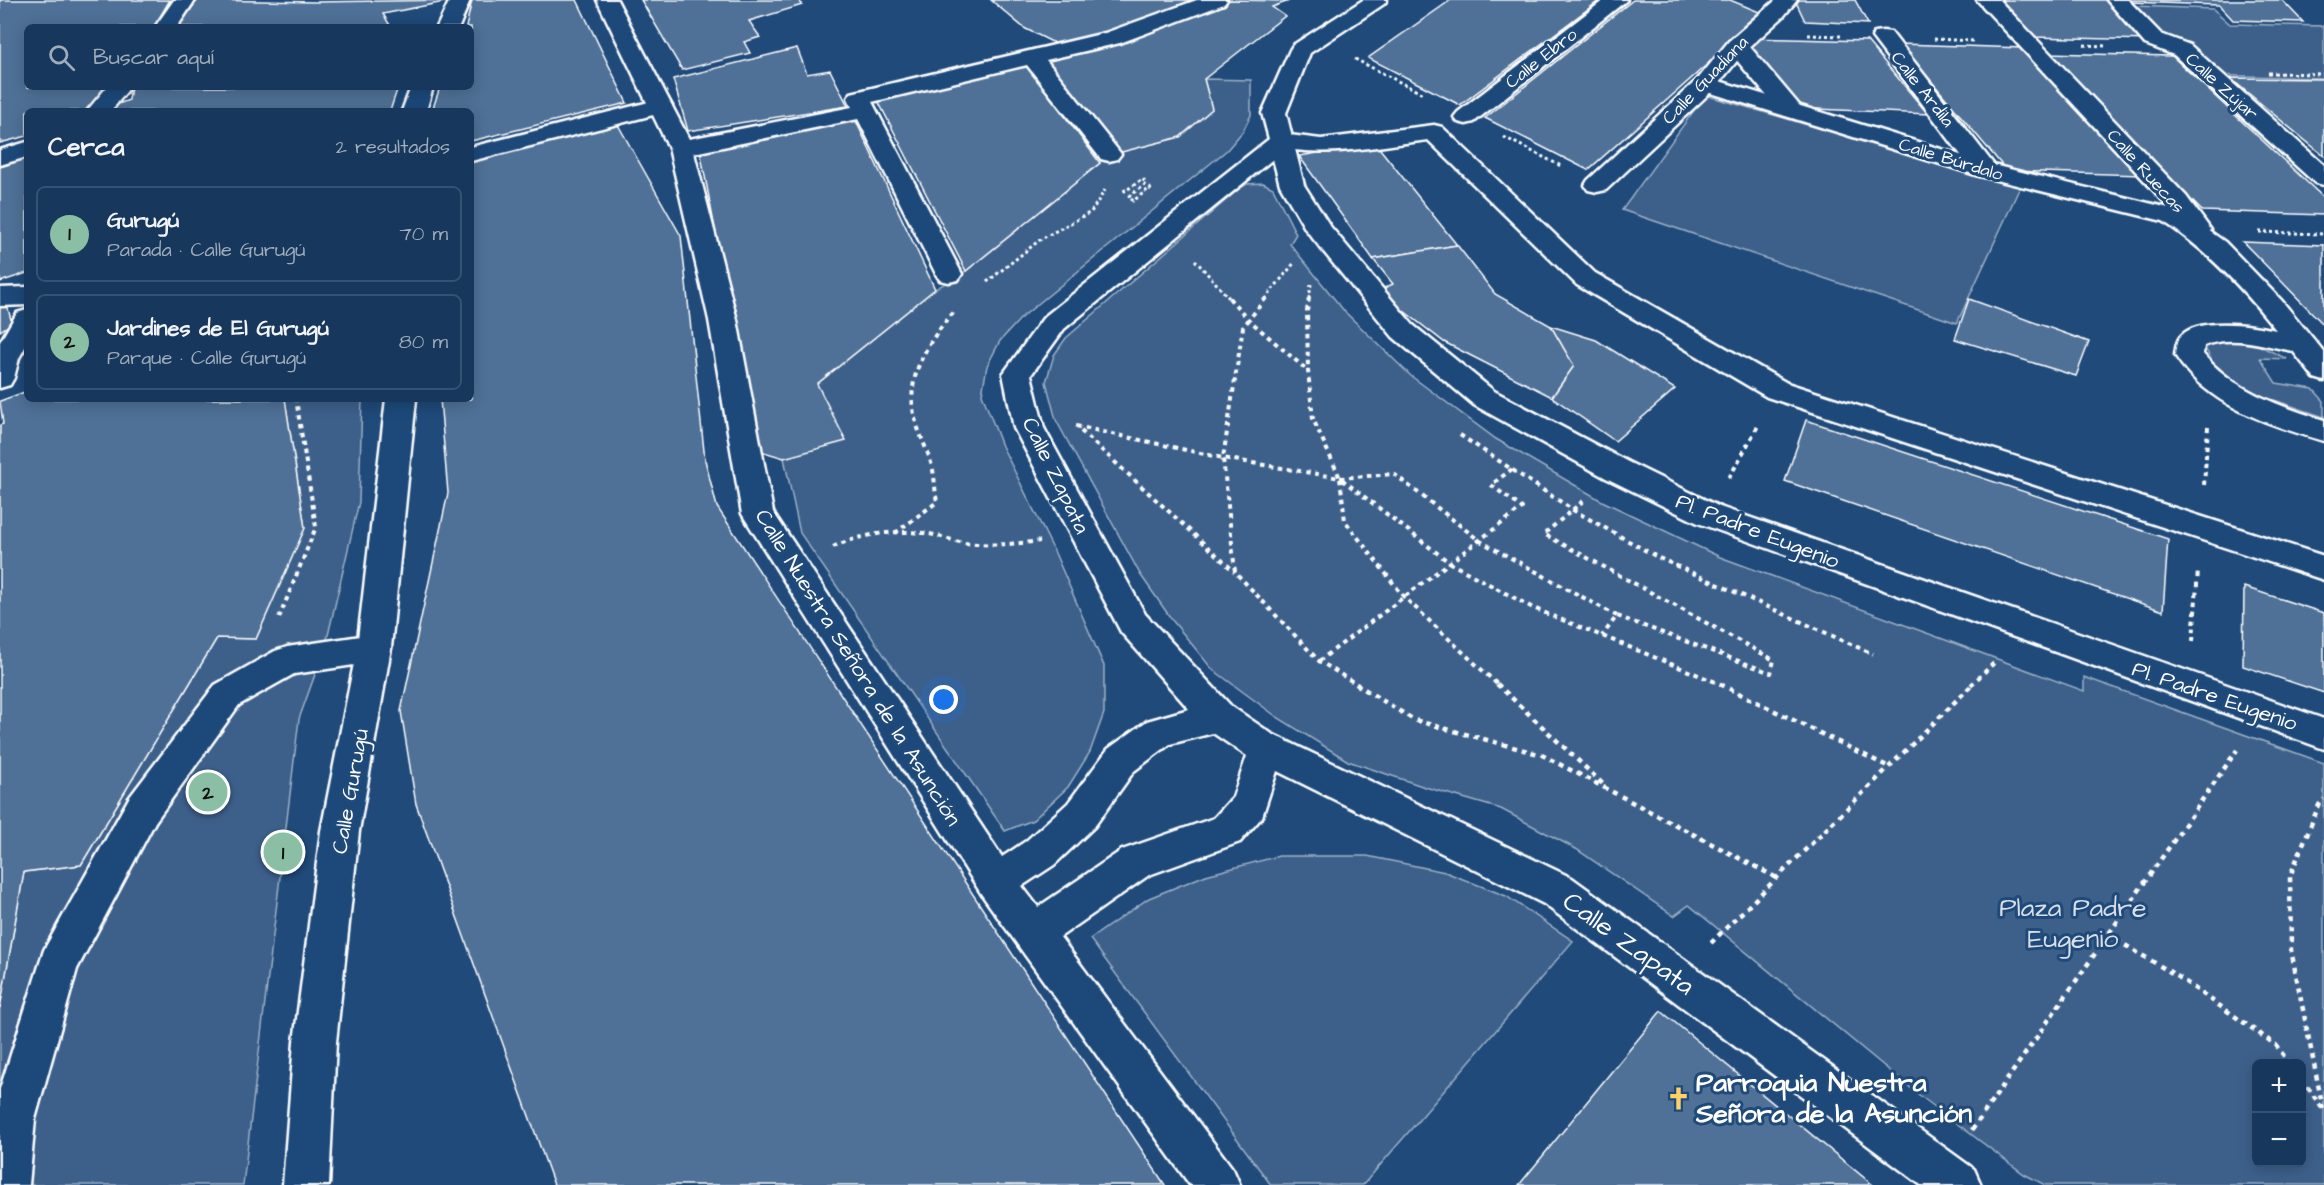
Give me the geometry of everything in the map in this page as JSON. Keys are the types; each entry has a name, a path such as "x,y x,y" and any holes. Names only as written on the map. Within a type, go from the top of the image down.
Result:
{"street":[{"path":"168,24 184,0"},
{"path":"449,24 460,0"},
{"name":"Calle Nuestra Señora de la Asunción","path":"607,0 681,147 723,320 758,514 996,882 1216,1185"},
{"path":"950,274 859,98 1112,38 1217,0"},
{"name":"Pl. Padre Eugenio","path":"1377,0 1301,50 1274,113 1292,184 1319,230 1403,331 1484,398 1617,470 1709,515 2324,734"},
{"name":"Calle Ebro","path":"1466,117 1617,0"},
{"name":"Calle Guadiana","path":"1597,185 1706,84 1744,40 1776,13 1786,0"},
{"name":"Calle Ruecas","path":"1987,0 2176,201 2198,230 2230,258 2324,371"},
{"name":"Calle Zújar","path":"2117,0 2153,39 2182,50 2324,178"},
{"name":"Calle Ardila","path":"1883,37 1985,170"},
{"path":"1744,40 1791,110"},
{"path":"1031,56 1109,154"},
{"name":"Calle Búrdalo","path":"1706,84 1985,170 2172,216 2198,230"},
{"path":"102,108 116,90"},
{"path":"415,108 421,90"},
{"path":"474,153 662,106"},
{"path":"681,147 866,111"},
{"path":"1017,374 1054,323 1281,141 1321,146 1434,132 1586,279 1777,390 2324,568"},
{"path":"0,158 24,150"},
{"path":"0,297 24,296"},
{"path":"0,378 5,358 24,324"},
{"path":"2302,344 2229,330 2205,333 2191,341 2189,356 2201,372 2233,395 2274,414 2324,431"},
{"name":"Calle Zapata","path":"1017,374 1029,428 1133,624 1218,717 1270,751 1558,891 1950,1179"},
{"name":"Calle Gurugú","path":"306,1185 315,1042 340,831 374,648 401,402"},
{"path":"6,1185 13,1119 58,964 142,810 227,695 287,661 374,648"},
{"path":"996,882 1040,853 1081,815 1121,760 1160,732 1218,717"},
{"path":"1034,932 1136,862 1227,830 1249,805 1261,764 1270,751"}],"path":[{"path":"1744,40 1883,37 2182,50"},
{"path":"980,288 1041,239 1091,212 1105,190 1101,164 1109,154"},
{"path":"1236,572 1223,458 1244,327 1319,230"},
{"path":"1319,230 1307,311 1308,371 1313,419 1340,478 1346,521 1404,597 1609,790"},
{"path":"895,533 937,502 933,470 914,416 912,388 920,359 938,329 958,308"},
{"path":"1017,374 1236,572 1319,661 1414,720 1542,755 1778,878"},
{"path":"1709,515 1777,390"},
{"path":"254,680 316,527 296,402"},
{"path":"2190,686 2208,421"},
{"path":"1076,426 1223,458 1340,478 1394,474 1480,541 1617,616 1771,674 1774,660 1544,534 1617,470"},
{"path":"1459,434 1574,510 1659,558 1873,654"},
{"path":"1319,661 1522,508 1491,485 1512,469"},
{"path":"1340,478 1450,563 1533,608 1716,682 1889,767"},
{"path":"792,566 855,537 925,533 963,543 999,546 1085,534"},
{"path":"1602,636 1617,616"},
{"path":"1677,978 2028,629"},
{"path":"1950,1179 2108,935 2263,712"},
{"path":"2324,799 2319,805 2290,876 2291,950 2324,1109"},
{"path":"2108,935 2177,976 2276,1045 2286,1059"},
{"path":"2306,1086 2324,1109"}],"green space":[{"path":"2133,6 2213,9 2230,24 2324,26 2324,78 2201,75"},
{"path":"1204,79 1251,80 1251,115 1243,131 1227,150 1022,317 1000,341 987,366 982,394 1002,446 1055,553 1104,666 1104,713 1090,752 1068,787 1033,820 1005,831 800,533 784,458 817,384 935,289 966,271 1100,163 1102,157 1180,137 1212,109"},
{"path":"1705,95 2020,187 1957,323 1622,210"},
{"name":"Plaza Padre Eugenio","path":"1263,183 1273,188 1296,234 1290,244 1345,312 1411,376 1496,439 1602,501 1720,557 2084,691 2084,677 2324,763 2324,1185 2045,1185 2024,1174 1919,1095 1689,905 1674,916 1576,849 1501,809 1348,761 1277,717 1212,669 1172,620 1140,574 1056,420 1046,382 1054,355 1066,338 1247,184"},
{"path":"2215,340 2254,343 2287,359 2260,358 2276,383 2313,389 2324,401 2324,417 2245,390 2216,368 2205,348"},
{"path":"285,402 362,402 359,502 326,644 299,719 243,1185 0,1185 0,1008 24,872 81,865 217,638 256,639 305,528"},
{"path":"1279,856 1367,856 1445,872 1506,896 1573,941 1363,1185 1271,1185 1090,939 1149,898 1206,875"}],"building":[{"path":"0,0 170,0 156,24 24,24 24,90 103,90 88,108 24,108 24,137 0,143"},
{"path":"198,0 314,2 454,0 383,14 389,24 178,24"},
{"path":"472,0 577,0 627,103 474,140 474,108 433,108 439,90 474,90 474,24 467,24"},
{"path":"641,0 799,0 802,5 749,21 760,37 744,42 750,53 682,70"},
{"path":"991,0 1196,0 1121,29 1056,44 1024,28"},
{"path":"1228,0 1289,1 1272,7 1285,16 1204,79 1212,109 1180,137 1102,157 1021,54 1194,13"},
{"path":"1451,0 1600,0 1460,105 1368,58"},
{"path":"1633,0 1730,0 1764,14 1588,170 1485,118"},
{"path":"1795,0 1855,0 1868,24 1805,21"},
{"path":"1997,0 2107,0 2148,40 2033,37"},
{"path":"2125,0 2282,0 2303,22 2233,20 2219,5 2127,2"},
{"path":"1746,38 1867,41 1928,114 1794,108"},
{"path":"1900,44 2024,48 2141,175 2007,171"},
{"path":"797,48 807,74 830,70 848,106 688,131 673,79"},
{"path":"2046,53 2172,56 2324,198 2324,215 2202,211"},
{"path":"1025,63 1100,163 966,271 876,97"},
{"path":"2230,78 2324,79 2324,156"},
{"path":"131,90 397,90 391,108 112,108 129,100"},
{"path":"855,119 935,289 817,384 846,441 784,458 757,450 700,150"},
{"path":"617,123 681,236 705,460 717,507 1165,1185 554,1185 416,804 401,711 448,493 440,402 474,402 474,160"},
{"path":"1376,144 1457,245 1373,259 1299,156"},
{"path":"24,159 24,274 0,282 0,167"},
{"path":"2243,242 2324,245 2324,325"},
{"path":"1457,245 1495,294 1551,326 1574,366 1552,397 1444,342 1378,291 1393,284 1373,259"},
{"path":"1969,299 2089,342 2076,376 1955,339"},
{"path":"7,305 12,323 0,331 0,308"},
{"path":"1551,326 1596,340 1675,389 1615,441 1552,397 1574,366"},
{"path":"24,392 24,402 285,402 305,528 256,639 217,638 81,865 24,872 0,1008 0,425 3,424 0,401"},
{"path":"1806,420 2168,539 2163,611 1785,481"},
{"path":"2244,587 2324,613 2324,693 2243,666"},
{"name":"Parroquia Nuestra Señora de la Asunción","path":"1661,1011 1873,1185 1519,1185"}],"place":[{"name":"Jardines de El Gurugú","path":"208,792"},
{"name":"Gurugú","path":"283,852"},
{"name":"Parroquia Nuestra Señora de la Asunción","path":"1678,1098"}]}
